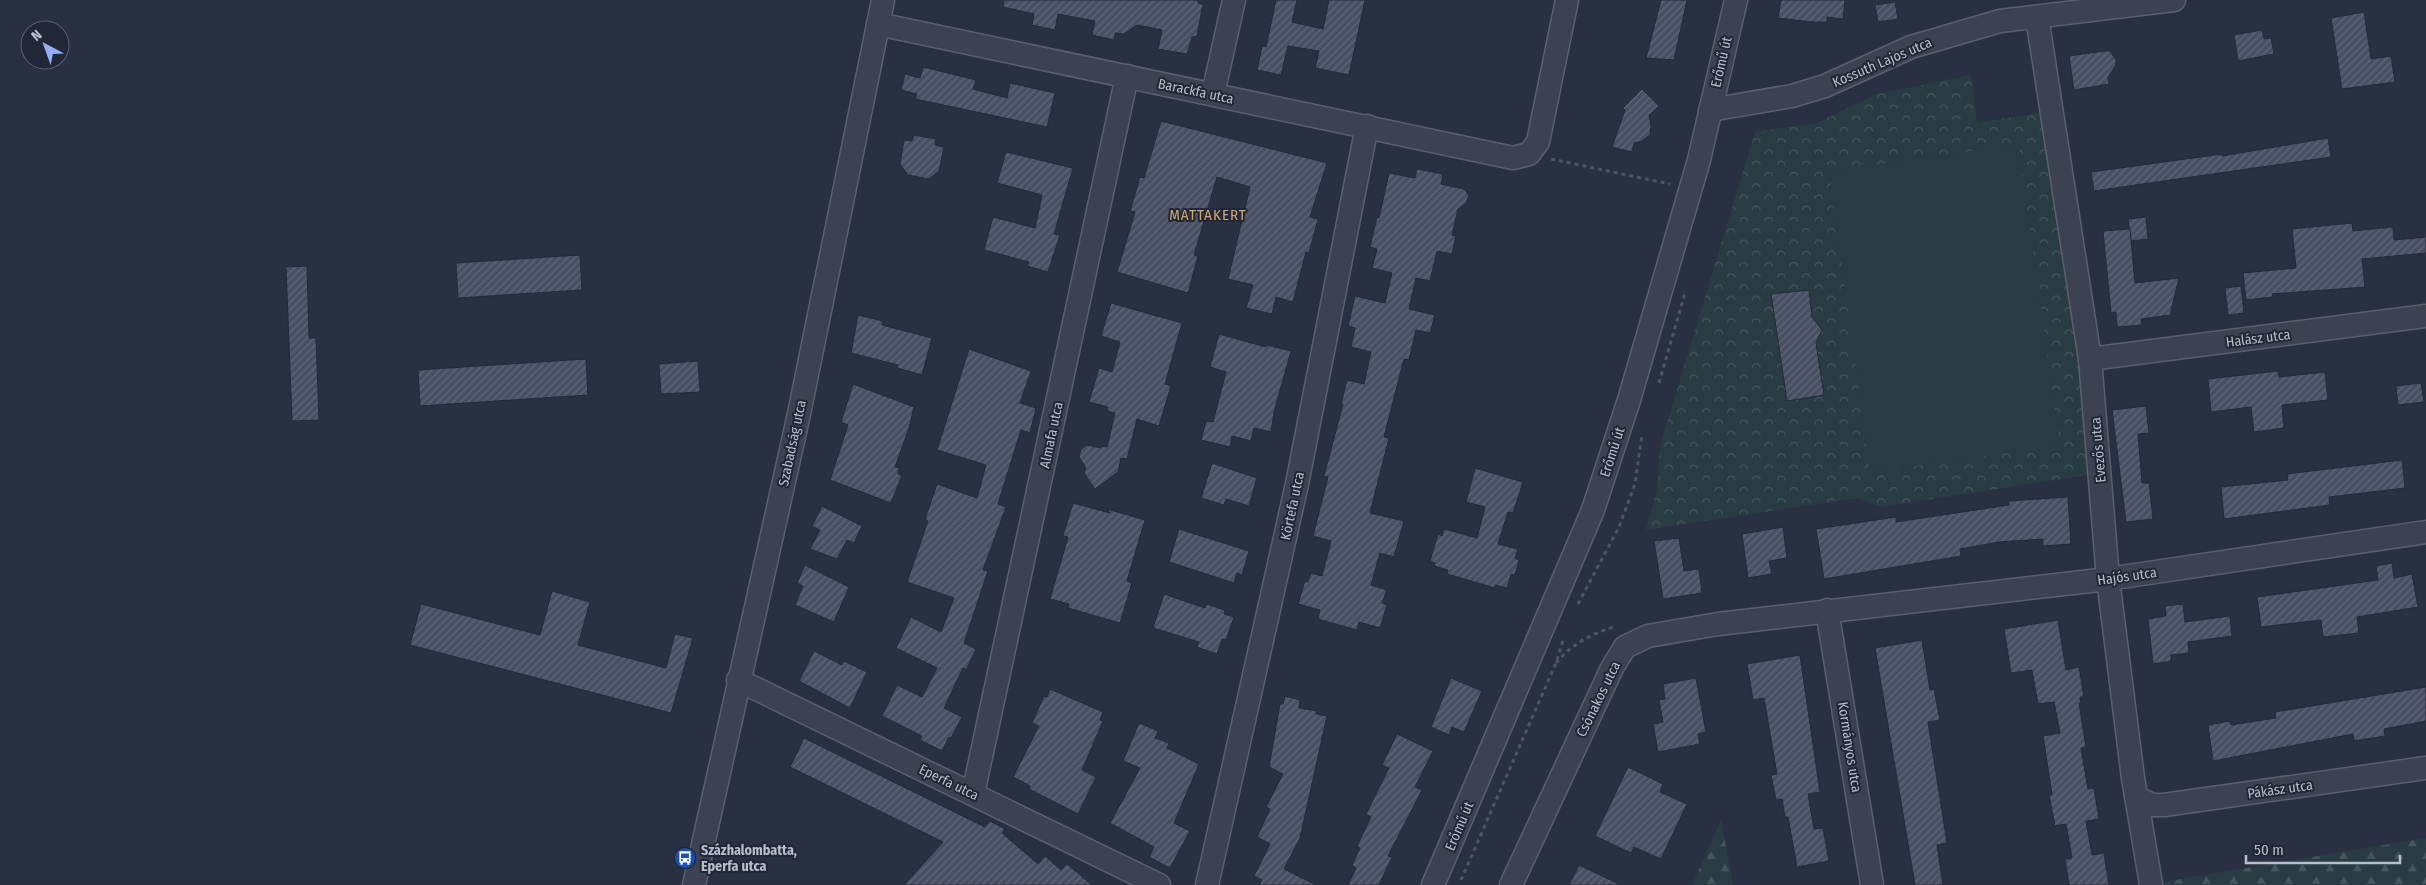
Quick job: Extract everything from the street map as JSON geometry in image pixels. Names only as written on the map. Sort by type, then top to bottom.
[{"type":"street","name":"Szabadság utca","points":[[694,885],[738,680],[799,414],[883,0]]},
{"type":"street","points":[[1214,94],[1234,0]]},
{"type":"street","points":[[1521,156],[1538,142],[1567,0]]},
{"type":"street","name":"Erőmű út","points":[[1433,885],[1541,636],[1593,510],[1632,391],[1690,189],[1736,0]]},
{"type":"street","name":"Kossuth Lajos utca","points":[[1710,110],[1792,96],[1825,86],[1911,47],[2000,21],[2174,0]]},
{"type":"street","name":"Evezős utca","points":[[2037,17],[2090,360],[2108,579],[2136,797],[2151,884]]},
{"type":"street","name":"Barackfa utca","points":[[878,24],[1521,156]]},
{"type":"street","name":"Almafa utca","points":[[973,794],[1126,76]]},
{"type":"street","name":"Körtefa utca","points":[[1206,885],[1297,484],[1368,126]]},
{"type":"street","name":"Halász utca","points":[[2090,360],[2426,316]]},
{"type":"street","name":"Hajós utca","points":[[1827,610],[2108,579],[2426,532]]},
{"type":"street","name":"Csónakos utca","points":[[1510,885],[1612,668],[1625,647],[1648,636],[1718,624],[1827,610]]},
{"type":"street","name":"Kormányos utca","points":[[1827,610],[1872,885]]},
{"type":"street","name":"Eperfa utca","points":[[738,680],[1159,885]]},
{"type":"street","name":"Pákász utca","points":[[2136,797],[2152,805],[2164,805],[2426,768]]},
{"type":"path","points":[[1521,156],[1690,189]]},
{"type":"path","points":[[1458,885],[1556,662]]},
{"type":"green space","points":[[1971,75],[1977,123],[2055,110],[2100,473],[1881,507],[1857,498],[1646,530],[1657,491],[1660,446],[1755,132],[1817,123],[1877,94]]},
{"type":"green space","points":[[2018,145],[2060,446],[1870,472],[1829,171]]},
{"type":"green space","points":[[1721,820],[1733,885],[1692,885]]},
{"type":"green space","points":[[2426,838],[2426,885],[2148,885],[2151,884]]},
{"type":"building","points":[[1004,0],[1198,0],[1198,3],[1203,4],[1197,36],[1192,37],[1187,54],[1158,49],[1162,30],[1137,25],[1124,34],[1115,33],[1114,40],[1092,35],[1095,21],[1058,14],[1055,30],[1032,25],[1034,14],[1003,7]]},
{"type":"building","points":[[1276,0],[1297,0],[1292,22],[1323,29],[1329,0],[1365,0],[1349,75],[1315,68],[1319,51],[1288,46],[1281,75],[1257,70],[1262,46],[1266,47]]},
{"type":"building","points":[[1661,0],[1687,0],[1674,60],[1646,58]]},
{"type":"building","points":[[1781,0],[1845,0],[1843,19],[1827,17],[1827,22],[1812,22],[1778,18]]},
{"type":"building","points":[[1895,2],[1898,19],[1878,22],[1875,5]]},
{"type":"building","points":[[2364,12],[2371,59],[2391,56],[2395,82],[2342,89],[2331,18]]},
{"type":"building","points":[[2262,30],[2264,39],[2271,38],[2274,54],[2238,61],[2234,35]]},
{"type":"building","points":[[2110,51],[2116,60],[2116,65],[2108,77],[2109,84],[2074,90],[2069,56]]},
{"type":"building","points":[[923,67],[976,80],[973,89],[1007,98],[1010,83],[1055,93],[1047,127],[915,99],[917,94],[901,90],[905,74],[920,78]]},
{"type":"building","points":[[1642,89],[1659,106],[1649,115],[1650,135],[1642,141],[1634,143],[1632,152],[1612,147],[1625,110],[1623,108]]},
{"type":"building","points":[[1161,121],[1327,163],[1310,217],[1318,219],[1309,253],[1306,252],[1293,302],[1276,297],[1272,314],[1246,308],[1253,285],[1228,279],[1250,187],[1217,177],[1194,255],[1198,256],[1188,293],[1117,272],[1135,212],[1130,211],[1140,177],[1144,178]]},
{"type":"building","points":[[914,135],[936,139],[935,145],[944,147],[939,171],[929,179],[908,175],[900,164],[904,140],[912,141]]},
{"type":"building","points":[[2328,138],[2331,157],[2094,191],[2091,172],[2222,154],[2222,156]]},
{"type":"building","points":[[1006,152],[1073,168],[1054,234],[1060,235],[1048,272],[1027,266],[1029,262],[984,250],[993,217],[1035,228],[1042,195],[997,183]]},
{"type":"building","points":[[1417,169],[1443,174],[1441,184],[1464,189],[1469,195],[1466,203],[1458,209],[1452,235],[1456,236],[1452,254],[1437,251],[1430,281],[1416,278],[1409,309],[1435,315],[1430,333],[1416,330],[1409,360],[1404,359],[1384,437],[1389,438],[1370,513],[1404,521],[1394,557],[1380,553],[1371,585],[1387,590],[1382,603],[1387,605],[1380,628],[1359,622],[1357,630],[1318,619],[1320,610],[1298,604],[1305,581],[1308,582],[1311,573],[1322,576],[1331,541],[1313,536],[1328,477],[1324,476],[1343,404],[1341,404],[1347,380],[1364,384],[1371,352],[1351,347],[1355,328],[1348,326],[1355,296],[1385,303],[1392,273],[1372,268],[1377,249],[1370,247],[1377,217],[1379,218],[1389,173],[1415,178]]},
{"type":"building","points":[[2146,217],[2148,239],[2131,241],[2128,219]]},
{"type":"building","points":[[2352,223],[2353,231],[2393,227],[2394,240],[2426,237],[2426,253],[2362,259],[2365,287],[2272,294],[2273,297],[2246,300],[2243,273],[2296,268],[2292,229]]},
{"type":"building","points":[[2130,229],[2135,283],[2179,278],[2170,315],[2141,319],[2142,325],[2117,327],[2116,312],[2111,313],[2103,231]]},
{"type":"building","points":[[580,255],[582,290],[458,298],[456,263]]},
{"type":"building","points":[[307,266],[309,338],[316,338],[319,420],[292,421],[286,267]]},
{"type":"building","points":[[2241,286],[2244,313],[2228,315],[2225,288]]},
{"type":"building","points":[[1809,290],[1812,317],[1822,330],[1816,343],[1824,395],[1787,401],[1771,294]]},
{"type":"building","points":[[1111,303],[1182,323],[1165,384],[1171,386],[1159,426],[1137,419],[1127,459],[1121,458],[1118,472],[1095,489],[1084,473],[1086,468],[1079,457],[1081,449],[1087,445],[1101,448],[1101,446],[1107,447],[1115,413],[1107,411],[1108,407],[1089,402],[1099,368],[1112,372],[1120,342],[1101,336]]},
{"type":"building","points":[[858,315],[883,321],[882,325],[932,338],[922,375],[897,368],[898,365],[851,353]]},
{"type":"building","points":[[1219,334],[1266,347],[1267,345],[1291,351],[1274,412],[1271,432],[1254,428],[1251,441],[1232,436],[1230,447],[1201,440],[1206,421],[1213,422],[1226,372],[1210,367]]},
{"type":"building","points":[[969,349],[1031,371],[1020,403],[1036,408],[1030,433],[1021,430],[998,504],[1006,507],[983,570],[988,571],[964,643],[976,649],[966,670],[963,668],[944,708],[962,717],[942,751],[920,740],[922,736],[882,716],[897,685],[922,697],[937,668],[896,648],[911,617],[941,632],[954,598],[907,582],[928,521],[925,519],[937,484],[977,498],[986,465],[937,450]]},
{"type":"building","points":[[586,359],[588,395],[420,406],[418,370]]},
{"type":"building","points":[[698,361],[700,392],[661,394],[659,364]]},
{"type":"building","points":[[2278,371],[2279,377],[2325,372],[2328,400],[2282,405],[2284,428],[2254,432],[2251,407],[2211,412],[2208,379]]},
{"type":"building","points":[[2421,383],[2424,402],[2398,405],[2396,386]]},
{"type":"building","points":[[853,384],[914,407],[909,428],[895,467],[899,468],[898,474],[902,475],[891,503],[830,480],[848,425],[841,422]]},
{"type":"building","points":[[2146,406],[2149,433],[2138,434],[2142,483],[2149,483],[2153,519],[2126,522],[2112,410]]},
{"type":"building","points":[[2402,460],[2405,488],[2329,497],[2330,505],[2224,519],[2221,487],[2288,480],[2287,474]]},
{"type":"building","points":[[1212,463],[1257,478],[1249,506],[1226,499],[1224,505],[1201,498]]},
{"type":"building","points":[[1475,468],[1523,482],[1513,513],[1508,512],[1498,544],[1518,549],[1515,558],[1519,560],[1515,575],[1511,574],[1507,588],[1495,585],[1495,588],[1447,574],[1448,570],[1434,566],[1435,563],[1430,561],[1438,534],[1442,536],[1444,529],[1477,538],[1485,507],[1466,502]]},
{"type":"building","points":[[2068,497],[2071,544],[2043,546],[2043,539],[1999,542],[1960,549],[1961,556],[1824,579],[1816,529],[1896,517],[1896,522],[2009,505],[2009,501]]},
{"type":"building","points":[[1073,503],[1110,513],[1107,509],[1145,520],[1127,581],[1132,583],[1120,623],[1068,608],[1069,604],[1050,599],[1068,537],[1063,536]]},
{"type":"building","points":[[822,506],[862,526],[854,543],[847,540],[837,559],[810,549],[820,530],[812,526]]},
{"type":"building","points":[[1783,527],[1787,558],[1769,561],[1772,574],[1748,578],[1742,534]]},
{"type":"building","points":[[1179,529],[1249,551],[1242,575],[1237,573],[1234,583],[1169,562]]},
{"type":"building","points":[[1679,538],[1684,571],[1699,569],[1702,593],[1663,599],[1654,541]]},
{"type":"building","points":[[2392,563],[2394,578],[2412,574],[2418,607],[2357,617],[2359,633],[2323,637],[2321,620],[2261,627],[2257,597],[2378,580],[2376,566]]},
{"type":"building","points":[[805,565],[849,587],[834,622],[795,605],[803,586],[797,583]]},
{"type":"building","points":[[552,591],[590,602],[578,645],[666,668],[675,634],[693,638],[671,713],[410,645],[421,604],[540,635]]},
{"type":"building","points":[[1164,594],[1205,608],[1206,604],[1225,610],[1224,614],[1234,617],[1226,640],[1222,639],[1217,654],[1197,647],[1199,642],[1153,628]]},
{"type":"building","points":[[2183,604],[2185,622],[2230,616],[2232,636],[2188,642],[2189,653],[2171,655],[2171,661],[2153,664],[2148,619],[2166,616],[2165,606]]},
{"type":"building","points":[[2058,620],[2066,670],[2079,667],[2084,697],[2080,697],[2081,703],[2079,703],[2086,747],[2081,748],[2088,789],[2094,788],[2099,819],[2086,821],[2092,855],[2104,853],[2109,885],[2069,885],[2065,859],[2072,858],[2066,824],[2055,826],[2049,795],[2052,795],[2043,736],[2060,733],[2054,702],[2038,704],[2032,670],[2011,673],[2004,629]]},
{"type":"building","points":[[1922,640],[1930,690],[1934,689],[1940,720],[1928,722],[1947,843],[1937,845],[1943,885],[1915,885],[1875,648]]},
{"type":"building","points":[[814,651],[842,665],[844,661],[867,672],[850,708],[799,681]]},
{"type":"building","points":[[1800,655],[1820,792],[1808,794],[1814,829],[1823,828],[1829,861],[1797,867],[1788,817],[1785,817],[1782,799],[1776,800],[1771,775],[1777,774],[1764,698],[1753,700],[1747,664]]},
{"type":"building","points":[[1451,678],[1482,691],[1464,732],[1452,727],[1449,735],[1431,727]]},
{"type":"building","points":[[1696,678],[1706,732],[1698,734],[1700,744],[1658,752],[1653,724],[1663,722],[1659,700],[1665,699],[1663,684]]},
{"type":"building","points":[[2426,687],[2426,721],[2384,729],[2385,736],[2354,741],[2353,734],[2213,761],[2208,725],[2230,721],[2231,725],[2276,718],[2275,712]]},
{"type":"building","points":[[1050,689],[1103,712],[1100,720],[1103,721],[1082,770],[1096,777],[1078,814],[1029,789],[1030,786],[1013,777],[1039,726],[1032,723],[1044,696],[1047,697]]},
{"type":"building","points":[[1285,696],[1300,700],[1299,708],[1317,711],[1316,714],[1327,716],[1300,838],[1284,869],[1316,885],[1259,885],[1262,880],[1254,876],[1270,844],[1257,837],[1270,809],[1266,807],[1283,774],[1269,767],[1280,704],[1283,704]]},
{"type":"building","points":[[1139,723],[1158,731],[1155,738],[1169,743],[1167,748],[1199,764],[1174,823],[1190,831],[1170,868],[1149,857],[1154,847],[1110,823],[1140,768],[1123,761]]},
{"type":"building","points":[[1397,734],[1433,751],[1415,787],[1422,790],[1388,856],[1392,857],[1379,885],[1348,885],[1356,868],[1352,865],[1360,848],[1357,846],[1371,817],[1366,814],[1389,768],[1382,765]]},
{"type":"building","points":[[804,738],[985,827],[990,821],[1005,829],[1002,833],[1038,864],[1045,856],[1061,870],[1067,864],[1092,885],[904,885],[943,842],[790,767]]},
{"type":"building","points":[[1628,767],[1663,784],[1660,792],[1687,804],[1661,859],[1634,847],[1631,853],[1595,836]]},
{"type":"building","points":[[1579,865],[1621,885],[1569,885]]},
{"type":"place","name":"Százhalombatta, Eperfa utca","points":[[685,858]]},
{"type":"district","name":"MATTAKERT","points":[[1208,215]]}]
